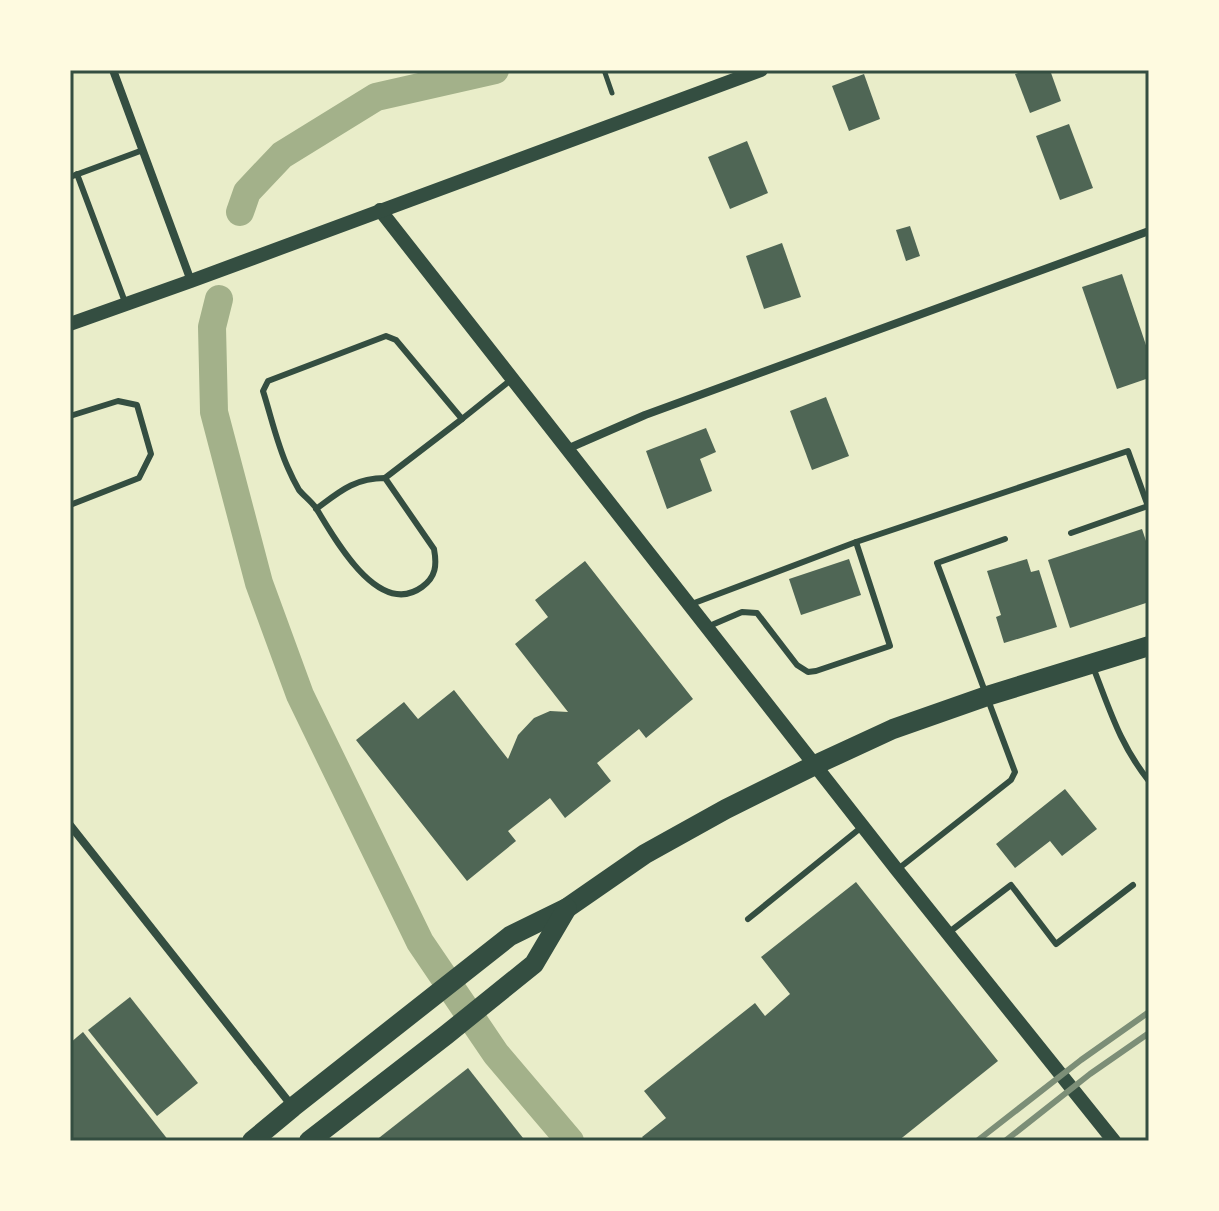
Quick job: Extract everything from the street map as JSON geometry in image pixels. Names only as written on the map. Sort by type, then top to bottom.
[{"type":"main road","points":[[252,1141],[510,936],[567,908],[645,854],[726,809],[893,729],[987,696],[1149,646]]},
{"type":"main road","points":[[315,1139],[534,964],[567,908]]},
{"type":"street","points":[[113,70],[191,281]]},
{"type":"street","points":[[70,324],[761,70]]},
{"type":"street","points":[[380,210],[897,870],[1114,1141]]},
{"type":"street","points":[[567,449],[645,415],[1149,231]]},
{"type":"street","points":[[70,825],[293,1107]]},
{"type":"lane","points":[[126,304],[74,176],[143,150]]},
{"type":"lane","points":[[385,478],[434,549],[436,563],[433,577],[420,589],[410,593],[395,594],[363,576],[311,500],[300,490],[287,464],[263,391],[268,381],[386,336],[396,340],[462,419]]},
{"type":"lane","points":[[316,509],[347,486],[359,481],[385,478],[512,379]]},
{"type":"lane","points":[[70,416],[118,401],[137,405],[151,454],[139,478],[70,505]]},
{"type":"lane","points":[[689,605],[856,542],[1128,451],[1149,508],[1071,533]]},
{"type":"lane","points":[[1138,478],[1149,474]]},
{"type":"lane","points":[[897,870],[1011,780],[1015,772],[937,563],[1005,539]]},
{"type":"lane","points":[[707,627],[742,612],[757,613],[797,665],[808,672],[890,646],[856,542]]},
{"type":"lane","points":[[1092,664],[1121,740],[1149,781]]},
{"type":"lane","points":[[748,919],[863,826]]},
{"type":"lane","points":[[948,933],[1011,885],[1056,944],[1133,885]]},
{"type":"path","points":[[604,70],[612,93]]},
{"type":"building","points":[[1026,70],[1050,70],[1061,101],[1030,113],[1015,74]]},
{"type":"building","points":[[864,74],[880,119],[849,131],[832,86]]},
{"type":"building","points":[[1069,124],[1093,188],[1060,200],[1036,136]]},
{"type":"building","points":[[747,141],[768,193],[730,209],[708,157]]},
{"type":"building","points":[[910,226],[920,256],[906,261],[896,230]]},
{"type":"building","points":[[782,243],[801,297],[764,309],[746,256]]},
{"type":"building","points":[[1122,274],[1149,354],[1149,378],[1117,389],[1082,287]]},
{"type":"building","points":[[826,397],[849,456],[812,470],[790,411]]},
{"type":"building","points":[[706,428],[716,452],[700,459],[712,491],[667,509],[646,451]]},
{"type":"building","points":[[1142,529],[1149,550],[1149,602],[1070,628],[1048,560]]},
{"type":"building","points":[[849,559],[861,595],[801,615],[789,579]]},
{"type":"building","points":[[1027,559],[1031,572],[1039,570],[1057,627],[1004,643],[996,617],[1001,615],[987,571]]},
{"type":"building","points":[[585,561],[693,699],[646,738],[639,729],[597,763],[611,781],[565,818],[550,798],[508,831],[516,841],[467,881],[356,740],[404,702],[418,719],[454,690],[508,759],[518,735],[534,718],[550,711],[568,712],[515,644],[548,617],[535,600]]},
{"type":"building","points":[[1065,789],[1097,829],[1062,856],[1050,841],[1015,868],[996,844]]},
{"type":"building","points":[[856,882],[998,1061],[898,1141],[645,1141],[642,1137],[666,1118],[644,1091],[755,1003],[765,1016],[790,994],[761,957]]},
{"type":"building","points":[[130,997],[198,1083],[157,1116],[88,1030]]},
{"type":"building","points":[[83,1032],[169,1141],[70,1141],[70,1043]]},
{"type":"building","points":[[468,1068],[523,1138],[520,1141],[375,1141]]},
{"type":"waterway","points":[[240,212],[247,192],[282,155],[376,97],[495,70]]},
{"type":"waterway","points":[[219,299],[212,327],[214,412],[259,583],[300,695],[420,942],[496,1054],[570,1141]]},
{"type":"railway","points":[[977,1141],[1149,1012]]},
{"type":"railway","points":[[1005,1141],[1090,1074],[1149,1033]]}]
